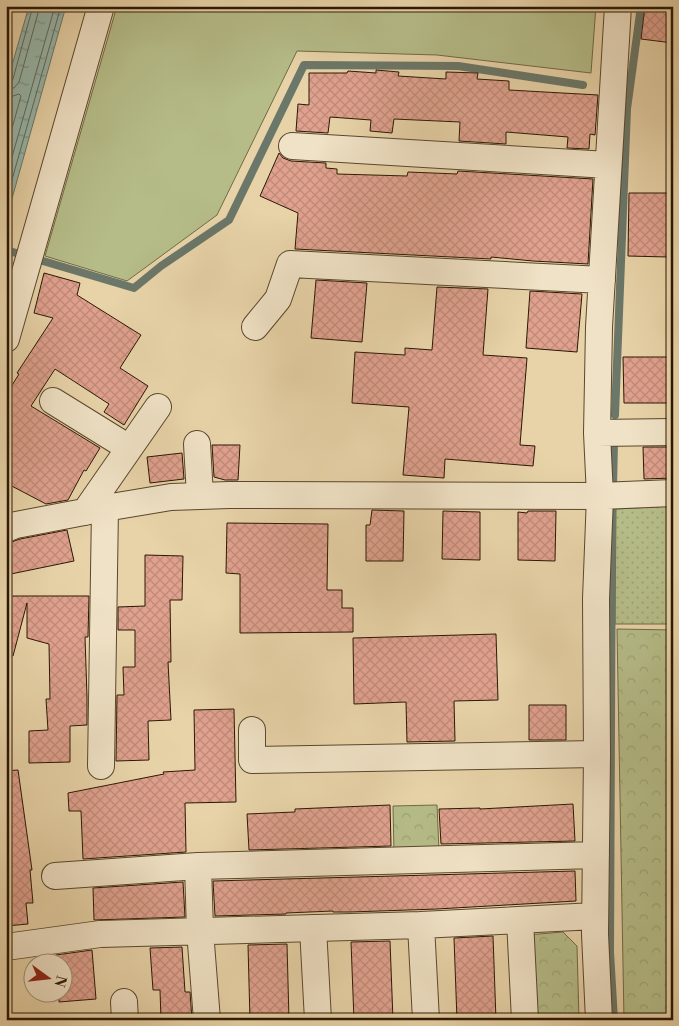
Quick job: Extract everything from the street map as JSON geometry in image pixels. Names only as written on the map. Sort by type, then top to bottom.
[{"type":"street","points":[[6,339],[101,6]]},
{"type":"street","points":[[599,1020],[595,916],[596,599],[600,496],[598,433],[599,327],[618,6]]},
{"type":"street","points":[[292,146],[608,165]]},
{"type":"street","points":[[256,328],[278,299],[290,264],[602,280]]},
{"type":"street","points":[[53,401],[129,448]]},
{"type":"street","points":[[101,766],[95,510],[129,448],[158,407]]},
{"type":"street","points":[[598,433],[673,432]]},
{"type":"street","points":[[197,444],[200,496]]},
{"type":"street","points":[[6,529],[16,525],[95,510],[171,498],[200,496],[600,496],[673,493]]},
{"type":"street","points":[[252,730],[252,760],[597,754]]},
{"type":"street","points":[[55,876],[198,866],[596,855]]},
{"type":"street","points":[[198,866],[200,931],[207,1020]]},
{"type":"street","points":[[6,947],[100,934],[421,925],[595,916]]},
{"type":"street","points":[[520,920],[525,1020]]},
{"type":"street","points":[[421,925],[426,1020]]},
{"type":"street","points":[[313,928],[318,1020]]},
{"type":"green space","points":[[117,6],[596,6],[591,73],[437,55],[297,51],[217,215],[127,281],[45,256]]},
{"type":"green space","points":[[673,506],[673,624],[615,624],[616,509]]},
{"type":"green space","points":[[617,629],[673,630],[673,1020],[624,1020]]},
{"type":"green space","points":[[437,805],[439,852],[394,853],[393,806]]},
{"type":"green space","points":[[563,932],[577,946],[579,1020],[532,1020],[527,935]]},
{"type":"water","points":[[29,6],[66,6],[6,220],[6,86]]},
{"type":"building","points":[[645,6],[673,6],[673,43],[641,39]]},
{"type":"building","points":[[376,70],[399,72],[398,76],[446,79],[446,72],[478,73],[477,79],[509,81],[509,90],[598,95],[595,135],[590,134],[589,149],[567,148],[568,137],[506,132],[506,144],[459,141],[460,122],[394,119],[392,133],[370,131],[371,120],[330,117],[328,133],[296,131],[298,104],[309,105],[309,73],[347,73],[348,71],[376,73]]},
{"type":"building","points":[[279,153],[283,158],[291,161],[326,163],[326,168],[337,169],[337,174],[407,176],[408,172],[457,174],[458,171],[593,179],[588,264],[491,257],[491,259],[295,249],[298,213],[260,196]]},
{"type":"building","points":[[629,193],[669,193],[668,257],[628,256]]},
{"type":"building","points":[[44,273],[80,283],[77,295],[141,335],[120,368],[148,386],[124,425],[104,412],[109,404],[55,369],[31,406],[100,448],[86,471],[84,470],[68,500],[46,504],[6,483],[6,395],[19,374],[17,373],[53,318],[34,313]]},
{"type":"building","points":[[316,280],[367,283],[362,342],[311,338]]},
{"type":"building","points":[[437,287],[488,289],[483,355],[527,358],[520,445],[535,446],[533,466],[445,459],[444,478],[403,475],[409,407],[352,403],[355,352],[405,355],[405,348],[432,350]]},
{"type":"building","points":[[530,291],[582,294],[577,352],[526,348]]},
{"type":"building","points":[[623,357],[673,357],[673,403],[624,403]]},
{"type":"building","points":[[212,445],[240,445],[238,480],[225,480],[214,477]]},
{"type":"building","points":[[643,447],[673,447],[673,478],[644,479]]},
{"type":"building","points":[[182,453],[184,479],[150,483],[147,457]]},
{"type":"building","points":[[372,510],[404,511],[403,561],[366,561],[366,525],[370,525]]},
{"type":"building","points":[[443,511],[480,512],[480,560],[442,559]]},
{"type":"building","points":[[528,511],[556,511],[555,561],[518,560],[518,512],[527,513]]},
{"type":"building","points":[[227,523],[328,524],[327,590],[342,590],[342,608],[353,608],[353,632],[240,633],[240,574],[226,573]]},
{"type":"building","points":[[67,530],[74,561],[6,575],[6,544],[20,539]]},
{"type":"building","points":[[145,555],[183,556],[182,600],[170,600],[171,662],[168,662],[171,720],[148,721],[149,760],[116,761],[117,695],[124,695],[123,667],[135,667],[135,630],[118,630],[118,607],[145,606]]},
{"type":"building","points":[[6,596],[89,596],[88,637],[85,637],[87,725],[70,726],[70,762],[29,763],[29,731],[48,730],[46,699],[50,699],[49,644],[27,638],[27,603],[13,656],[6,655]]},
{"type":"building","points":[[496,634],[498,700],[454,701],[455,741],[407,742],[406,702],[354,704],[353,638]]},
{"type":"building","points":[[529,705],[566,705],[566,740],[529,740]]},
{"type":"building","points":[[234,709],[236,802],[185,803],[186,852],[83,859],[81,811],[69,811],[68,793],[164,774],[163,772],[195,770],[194,710]]},
{"type":"building","points":[[18,770],[32,870],[30,870],[33,903],[26,903],[28,924],[6,926],[6,771]]},
{"type":"building","points":[[573,804],[575,841],[441,844],[439,809],[480,809]]},
{"type":"building","points":[[390,805],[391,846],[249,850],[247,814],[295,812],[295,809]]},
{"type":"building","points":[[575,871],[576,901],[437,909],[215,916],[213,881]]},
{"type":"building","points":[[183,882],[185,917],[94,920],[93,888]]},
{"type":"building","points":[[493,936],[496,1020],[457,1020],[454,938]]},
{"type":"building","points":[[390,941],[393,1020],[354,1020],[351,942]]},
{"type":"building","points":[[287,944],[289,1020],[250,1020],[248,945]]},
{"type":"building","points":[[182,947],[185,992],[190,992],[192,1020],[161,1020],[160,990],[153,990],[150,948]]},
{"type":"building","points":[[92,950],[96,999],[72,1001],[72,954],[63,954]]},
{"type":"waterway","points":[[615,415],[627,109],[641,6]]},
{"type":"waterway","points":[[6,250],[134,288],[161,266],[229,220],[304,65],[458,66],[583,85]]},
{"type":"waterway","points":[[613,488],[614,442]]},
{"type":"waterway","points":[[612,507],[610,952],[614,1020]]}]
